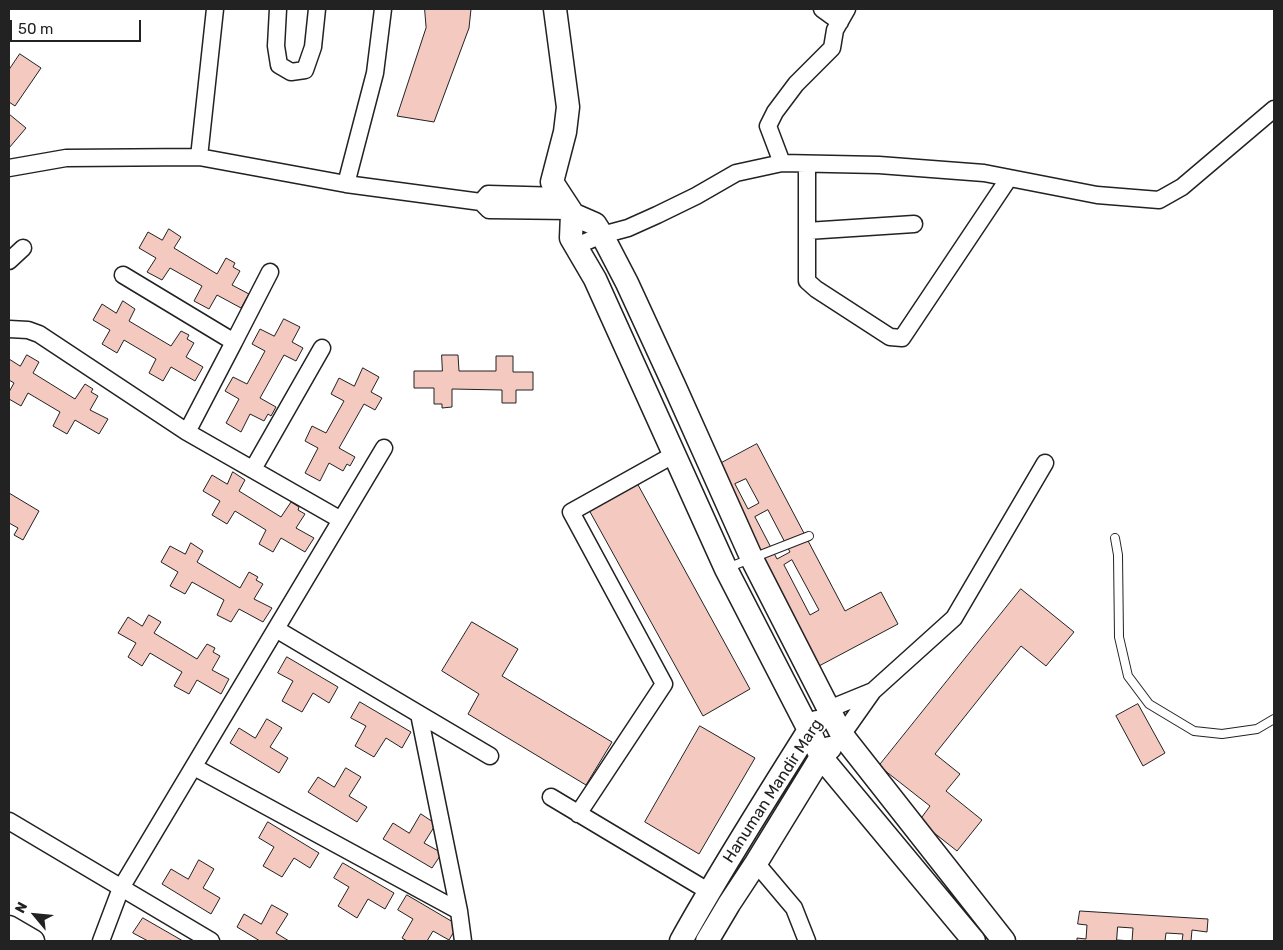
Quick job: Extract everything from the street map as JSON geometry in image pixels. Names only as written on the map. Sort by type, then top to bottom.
[{"type":"street","points":[[199,157],[215,9]]},
{"type":"street","points":[[278,9],[276,46],[279,65],[291,72],[304,70],[313,47],[317,9]]},
{"type":"street","points":[[346,184],[375,73],[382,9]]},
{"type":"street","points":[[555,9],[568,107],[565,132],[552,182],[568,207],[595,224],[602,235],[627,283],[752,559],[842,735],[1004,941]]},
{"type":"street","points":[[782,164],[768,126],[775,112],[796,84],[832,48],[835,30],[843,15],[822,9]]},
{"type":"street","points":[[576,246],[602,235],[628,228],[657,215],[696,196],[736,173],[782,164],[879,165],[984,173],[1097,196],[1159,200],[1182,188],[1274,109]]},
{"type":"street","points":[[9,168],[66,158],[199,157],[346,184],[481,202],[489,210],[568,207]]},
{"type":"street","points":[[807,164],[807,281],[816,289],[890,337],[902,338],[1009,178]]},
{"type":"street","points":[[568,207],[571,238],[595,279],[726,569],[821,757],[974,941]]},
{"type":"street","points":[[807,231],[914,224]]},
{"type":"street","points":[[9,261],[23,248]]},
{"type":"street","points":[[188,432],[270,272]]},
{"type":"street","points":[[123,275],[234,342]]},
{"type":"street","points":[[9,329],[28,330],[39,334],[188,432],[341,520]]},
{"type":"street","points":[[252,469],[322,348]]},
{"type":"street","points":[[101,941],[121,888],[384,448]]},
{"type":"street","points":[[578,814],[664,684],[570,512],[675,454]]},
{"type":"street","points":[[873,691],[954,618],[1045,463]]},
{"type":"street","points":[[276,629],[490,756]]},
{"type":"street","name":"Hanuman Mandir Marg","points":[[681,941],[708,891],[809,730],[829,709],[873,691]]},
{"type":"street","name":"Hanuman Mandir Marg","points":[[707,941],[821,757],[842,735],[873,691]]},
{"type":"street","points":[[419,714],[459,911],[463,941]]},
{"type":"street","points":[[194,766],[459,911]]},
{"type":"street","points":[[551,797],[708,891]]},
{"type":"street","points":[[764,801],[785,816]]},
{"type":"street","points":[[9,821],[211,941]]},
{"type":"street","points":[[756,863],[794,908],[807,941]]},
{"type":"street","points":[[9,927],[33,941]]},
{"type":"lane","points":[[726,569],[809,536]]},
{"type":"lane","points":[[1116,538],[1119,637],[1128,676],[1149,704],[1194,732],[1222,734],[1256,729],[1274,719]]},
{"type":"building","points":[[425,9],[471,9],[469,28],[434,122],[397,116],[426,28]]},
{"type":"building","points":[[20,54],[41,68],[15,106],[9,102],[9,70]]},
{"type":"building","points":[[9,114],[26,128],[9,148]]},
{"type":"building","points":[[169,229],[181,237],[174,248],[217,274],[226,258],[235,263],[233,267],[240,271],[232,285],[249,294],[241,308],[217,295],[209,309],[194,301],[202,286],[170,268],[162,280],[147,272],[156,258],[139,248],[148,232],[162,240]]},
{"type":"building","points":[[123,301],[135,309],[129,321],[171,346],[181,331],[189,335],[187,339],[194,343],[186,357],[203,367],[195,381],[171,367],[163,381],[149,373],[156,359],[124,340],[117,353],[102,344],[110,330],[93,320],[102,304],[116,313]]},
{"type":"building","points":[[284,319],[300,327],[292,342],[303,348],[296,361],[284,355],[260,398],[276,407],[271,416],[268,414],[264,421],[250,414],[241,432],[226,423],[239,399],[225,391],[233,377],[247,384],[265,351],[252,344],[260,329],[274,336]]},
{"type":"building","points":[[27,355],[39,362],[33,373],[75,399],[85,384],[93,389],[91,392],[98,396],[90,410],[108,419],[99,434],[75,420],[67,434],[53,426],[60,412],[28,393],[21,406],[9,399],[9,392],[14,383],[9,380],[9,359],[20,366]]},
{"type":"building","points":[[442,355],[458,355],[459,371],[496,371],[496,356],[513,356],[513,372],[533,372],[533,390],[516,390],[516,403],[502,403],[502,390],[452,389],[452,407],[442,408],[442,404],[434,404],[434,388],[414,388],[414,371],[442,371]]},
{"type":"building","points":[[363,368],[379,377],[371,392],[382,398],[375,410],[364,404],[339,448],[355,457],[350,466],[347,464],[343,471],[329,463],[320,481],[305,473],[318,448],[305,441],[312,426],[326,433],[344,401],[331,394],[339,378],[354,386]]},
{"type":"building","points":[[757,444],[845,611],[881,592],[898,624],[819,666],[714,467]],"holes":[[[746,479],[759,503],[748,509],[735,484]],[[768,510],[790,552],[777,559],[755,517]],[[792,560],[819,610],[810,615],[784,565]]]},
{"type":"building","points":[[233,472],[245,480],[239,491],[281,517],[291,502],[299,507],[298,510],[305,514],[296,528],[314,538],[305,552],[281,538],[273,552],[259,544],[266,530],[235,511],[227,524],[212,515],[220,501],[203,491],[212,475],[227,484]]},
{"type":"building","points":[[637,483],[750,689],[703,716],[589,510]]},
{"type":"building","points":[[9,493],[39,511],[23,540],[14,535],[18,528],[9,523]]},
{"type":"building","points":[[191,543],[203,551],[197,562],[240,588],[249,572],[258,577],[256,580],[263,584],[254,599],[272,608],[263,622],[239,609],[231,622],[217,615],[224,600],[192,582],[185,594],[170,586],[178,572],[161,562],[170,546],[185,554]]},
{"type":"building","points":[[1021,589],[1074,632],[1046,666],[1021,646],[935,754],[960,774],[946,791],[982,820],[957,851],[919,821],[930,806],[879,766]]},
{"type":"building","points":[[149,615],[161,622],[154,633],[197,659],[207,644],[215,648],[213,652],[220,656],[212,670],[229,679],[221,694],[197,680],[189,694],[174,686],[182,672],[150,653],[142,666],[128,657],[136,643],[118,633],[128,617],[142,626]]},
{"type":"building","points":[[472,622],[518,649],[502,676],[612,742],[586,785],[468,714],[479,694],[442,671]]},
{"type":"building","points":[[287,657],[338,687],[329,703],[313,693],[302,712],[282,701],[293,681],[278,673]]},
{"type":"building","points":[[360,702],[411,732],[402,748],[386,738],[374,757],[355,746],[366,726],[351,718]]},
{"type":"building","points":[[1138,704],[1165,753],[1143,766],[1116,716]]},
{"type":"building","points":[[267,719],[282,728],[270,747],[288,758],[279,773],[230,743],[239,728],[255,738]]},
{"type":"building","points":[[700,726],[755,758],[699,854],[645,822]]},
{"type":"building","points":[[346,768],[361,777],[349,796],[367,807],[357,822],[308,792],[318,777],[334,787]]},
{"type":"building","points":[[421,814],[436,824],[424,843],[442,853],[432,868],[383,839],[393,823],[409,833]]},
{"type":"building","points":[[268,822],[319,853],[310,868],[294,858],[282,877],[263,866],[274,847],[259,838]]},
{"type":"building","points":[[199,860],[214,869],[203,888],[220,898],[211,914],[162,884],[171,869],[188,879]]},
{"type":"building","points":[[343,863],[394,893],[385,909],[368,899],[357,918],[338,906],[349,887],[334,878]]},
{"type":"building","points":[[407,895],[458,925],[449,940],[433,931],[427,941],[407,941],[402,938],[413,919],[398,910]]},
{"type":"building","points":[[272,905],[288,914],[276,933],[289,941],[260,941],[237,927],[244,914],[261,924]]},
{"type":"building","points":[[1080,911],[1208,919],[1207,932],[1192,930],[1191,941],[1182,941],[1183,934],[1166,933],[1165,941],[1132,941],[1077,941],[1077,938],[1086,939],[1087,925],[1078,924]],"holes":[[[1118,927],[1133,928],[1132,941],[1117,940]]]},
{"type":"building","points":[[143,918],[183,941],[148,941],[133,933]]}]
